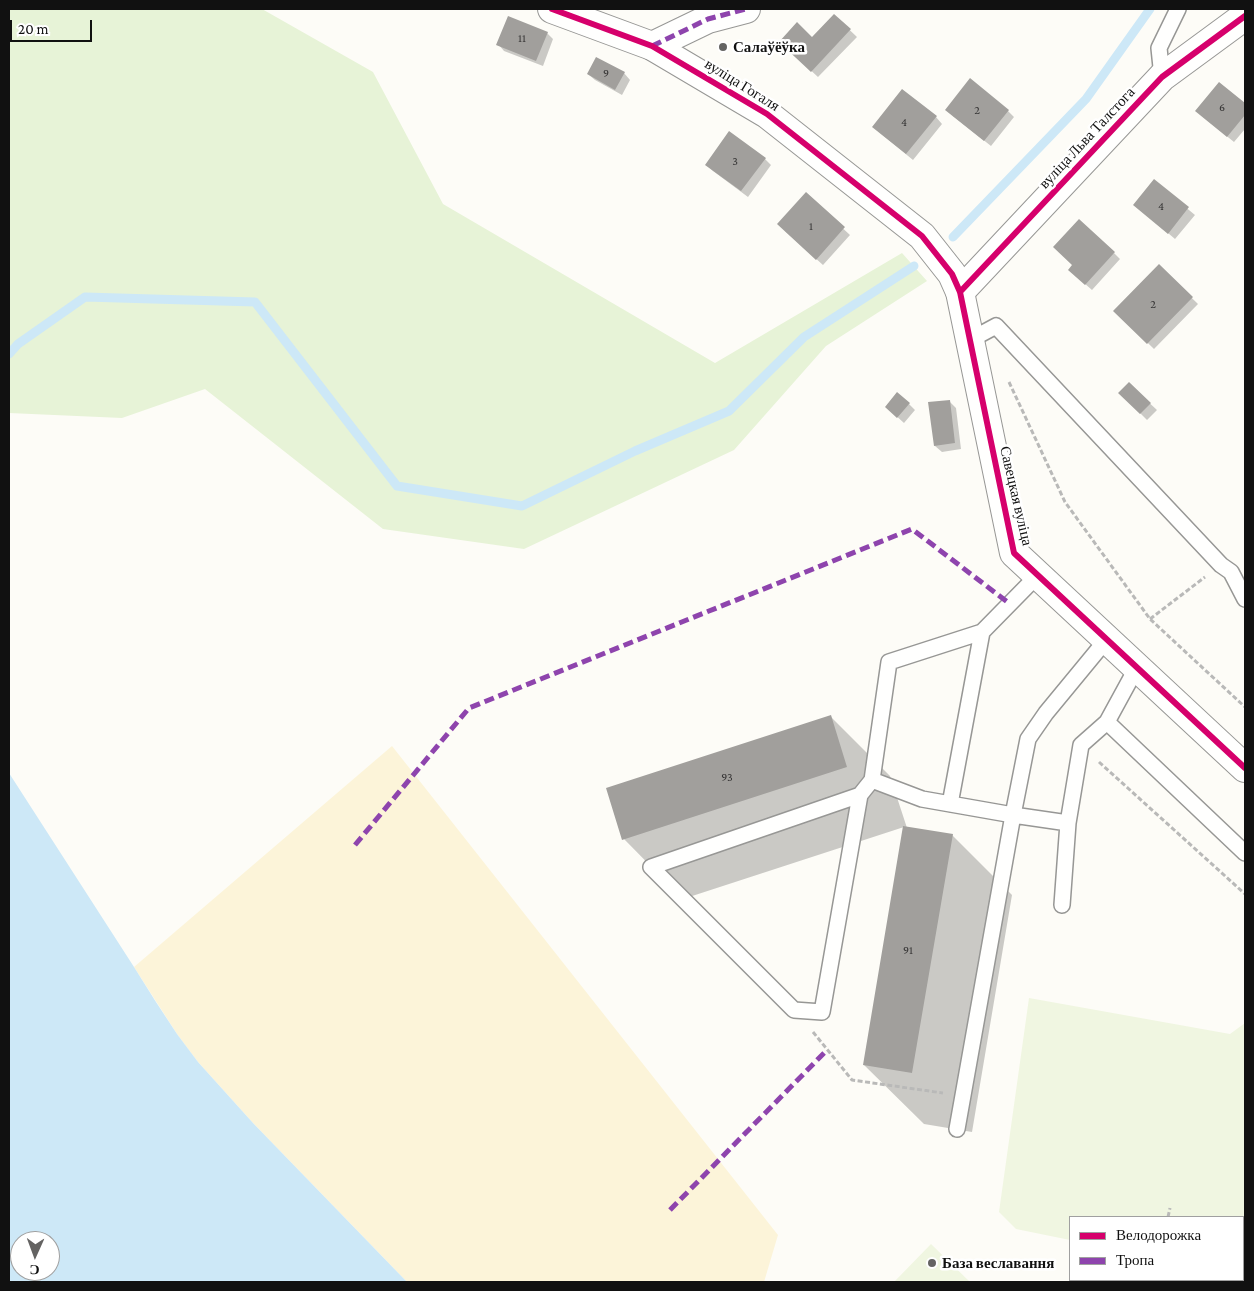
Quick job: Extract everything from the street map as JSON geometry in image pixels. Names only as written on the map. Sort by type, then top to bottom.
[{"type":"street","name":"вуліца Гогаля","points":[[552,9],[652,46],[768,114],[922,236]]},
{"type":"street","points":[[652,46],[708,19],[746,9]]},
{"type":"street","name":"вуліца Льва Талстога","points":[[960,292],[1162,77],[1245,16]]},
{"type":"street","name":"Савецкая вуліца","points":[[922,236],[952,274],[960,292],[1014,553],[1245,768]]},
{"type":"lane","points":[[1162,77],[1159,48],[1178,9]]},
{"type":"lane","points":[[970,340],[996,326],[1221,565],[1231,572],[1245,599]]},
{"type":"lane","points":[[860,795],[651,867],[794,1010],[822,1012],[860,795],[872,780],[889,662],[982,632],[1038,575]]},
{"type":"lane","points":[[950,804],[982,632]]},
{"type":"lane","points":[[958,1129],[1028,739],[1046,713],[1107,639]]},
{"type":"lane","points":[[1062,906],[1068,823],[1081,745],[1107,722],[1137,667]]},
{"type":"lane","points":[[1107,722],[1245,853]]},
{"type":"lane","points":[[872,780],[922,799],[1068,823]]},
{"type":"path","points":[[1006,376],[1065,502],[1150,619],[1245,707]]},
{"type":"path","points":[[1150,619],[1221,565]]},
{"type":"path","points":[[1081,745],[1245,894]]},
{"type":"path","points":[[794,1010],[852,1080],[963,1096]]},
{"type":"path","points":[[1168,1216],[1170,1208]]},
{"type":"green space","points":[[9,9],[262,9],[373,72],[443,204],[715,363],[902,253],[927,281],[826,346],[734,450],[524,549],[383,529],[205,389],[122,418],[9,413]]},
{"type":"green space","points":[[1029,998],[1230,1034],[1245,1023],[1244,1270],[1244,1216],[1069,1216],[1069,1240],[1016,1229],[999,1212]]},
{"type":"green space","name":"База веславання","points":[[931,1244],[970,1282],[894,1282]]},
{"type":"sand","points":[[392,746],[778,1235],[764,1282],[407,1282],[253,1123],[198,1062],[177,1034],[134,967]]},
{"type":"water","points":[[9,773],[156,1002],[198,1062],[253,1123],[407,1282],[9,1282]]},
{"type":"building","points":[[834,14],[851,29],[811,72],[779,42],[797,22],[812,37]]},
{"type":"building","points":[[508,16],[548,32],[536,61],[496,45]]},
{"type":"building","points":[[596,57],[625,72],[615,90],[587,74]]},
{"type":"building","points":[[970,78],[1009,110],[984,141],[945,110]]},
{"type":"building","points":[[1219,82],[1245,103],[1245,115],[1227,137],[1195,111]]},
{"type":"building","points":[[902,89],[937,116],[906,154],[872,127]]},
{"type":"building","points":[[729,131],[766,158],[741,191],[705,165]]},
{"type":"building","points":[[1154,179],[1189,207],[1168,234],[1133,205]]},
{"type":"building","points":[[806,192],[845,227],[816,260],[777,224]]},
{"type":"building","points":[[1079,219],[1115,252],[1085,285],[1068,270],[1072,265],[1053,247]]},
{"type":"building","points":[[1159,264],[1193,297],[1147,344],[1113,311]]},
{"type":"building","points":[[1129,382],[1151,403],[1140,414],[1118,393]]},
{"type":"building","points":[[897,392],[910,403],[897,418],[885,407]]},
{"type":"building","points":[[950,400],[955,443],[934,446],[928,402]]},
{"type":"building","points":[[831,715],[847,767],[622,840],[606,788]]},
{"type":"building","points":[[903,826],[953,834],[912,1073],[863,1065]]},
{"type":"waterway","points":[[953,237],[1086,99],[1150,9]]},
{"type":"waterway","points":[[9,354],[18,344],[85,297],[255,302],[397,486],[522,506],[635,451],[729,411],[804,337],[914,266]]},
{"type":"marked path","points":[[652,46],[708,19],[746,9]]},
{"type":"marked path","points":[[355,845],[469,708],[912,529],[1010,604]]},
{"type":"marked path","points":[[670,1210],[827,1050]]},
{"type":"cycle path","points":[[552,9],[652,46],[767,114],[922,236],[952,274],[960,292],[1014,553],[1245,768]]},
{"type":"cycle path","points":[[960,292],[1162,77],[1245,16]]},
{"type":"place","name":"Салаўёўка","points":[[723,47]]},
{"type":"place","name":"База веславання","points":[[932,1263]]}]
